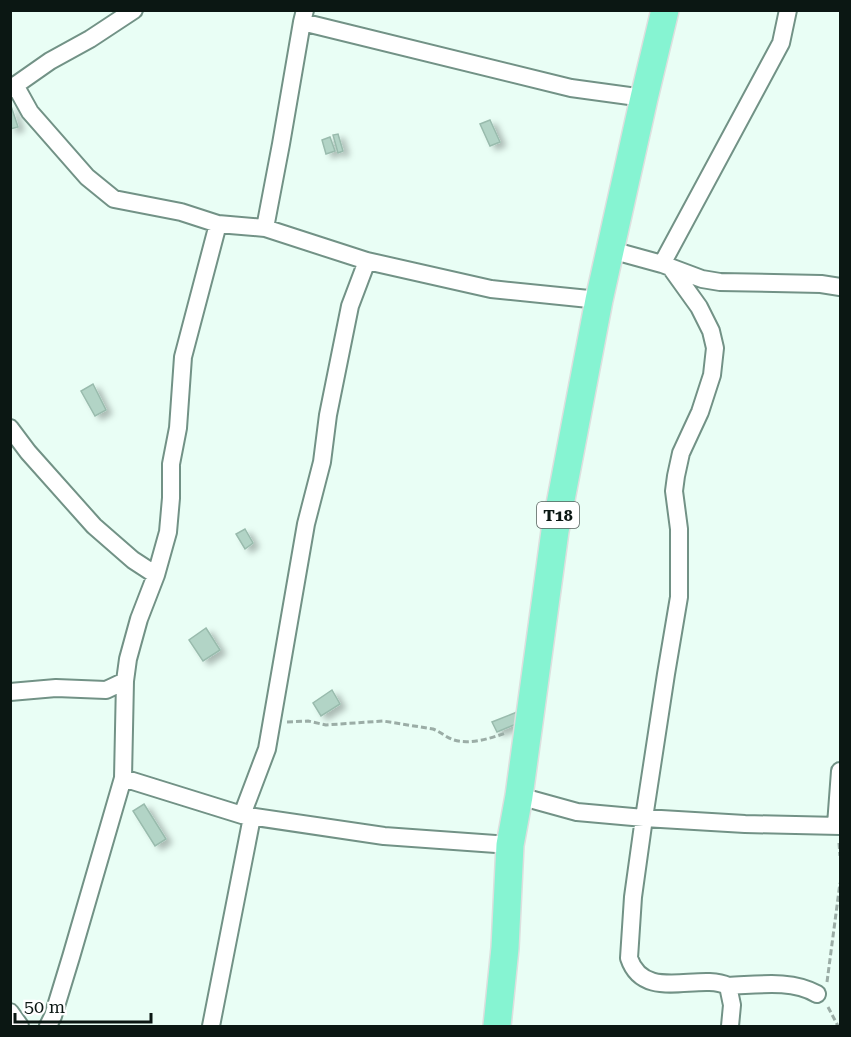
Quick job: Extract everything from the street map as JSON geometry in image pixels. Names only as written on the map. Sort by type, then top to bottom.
[{"type":"highway","name":"T18","points":[[497,1026],[505,948],[510,846],[519,796],[555,531],[599,300],[666,10]]},
{"type":"street","points":[[667,266],[781,43],[788,10]]},
{"type":"street","points":[[134,11],[50,61],[13,87],[30,112],[87,177],[114,199],[181,212],[218,224],[265,228],[368,261],[491,289],[599,300]]},
{"type":"street","points":[[265,228],[303,16],[571,88],[644,98]]},
{"type":"street","points":[[48,1026],[71,957],[123,778],[125,681],[128,659],[138,619],[156,575],[168,532],[171,464],[178,428],[183,357],[218,224]]},
{"type":"street","points":[[611,250],[702,279],[720,282],[821,284],[840,287]]},
{"type":"street","points":[[211,1026],[247,816],[267,749],[306,524],[322,462],[328,415],[350,306],[368,261]]},
{"type":"street","points":[[667,266],[699,307],[711,331],[715,348],[712,375],[700,411],[681,453],[676,476],[674,491],[679,529],[679,597],[633,897],[629,958],[632,967],[642,978],[651,981],[678,985],[715,982],[728,986],[800,986],[820,998]]},
{"type":"street","points":[[10,428],[28,452],[94,526],[133,560],[156,575]]},
{"type":"street","points":[[10,692],[56,688],[106,690],[125,681]]},
{"type":"street","points":[[519,796],[577,812],[745,824],[838,826],[840,771]]},
{"type":"street","points":[[123,778],[247,816],[384,836],[510,846]]},
{"type":"street","points":[[728,986],[732,1005],[730,1026]]},
{"type":"street","points":[[10,1012],[20,1026]]},
{"type":"path","points":[[272,718],[283,723],[308,721],[326,725],[383,721],[433,729],[456,741],[484,740],[528,726]]},
{"type":"path","points":[[838,1026],[820,998],[829,969],[840,883]]},
{"type":"building","points":[[10,103],[18,127],[10,129]]},
{"type":"building","points":[[490,120],[500,142],[490,146],[480,124]]},
{"type":"building","points":[[338,134],[343,151],[338,153],[333,135]]},
{"type":"building","points":[[330,137],[335,151],[326,154],[322,140]]},
{"type":"building","points":[[93,384],[106,410],[95,416],[81,391]]},
{"type":"building","points":[[245,529],[253,543],[245,549],[236,534]]},
{"type":"building","points":[[206,628],[220,650],[203,661],[189,640]]},
{"type":"building","points":[[332,690],[340,704],[321,716],[313,703]]},
{"type":"building","points":[[517,712],[521,722],[497,732],[492,722]]},
{"type":"building","points":[[144,804],[166,839],[155,846],[133,811]]}]
